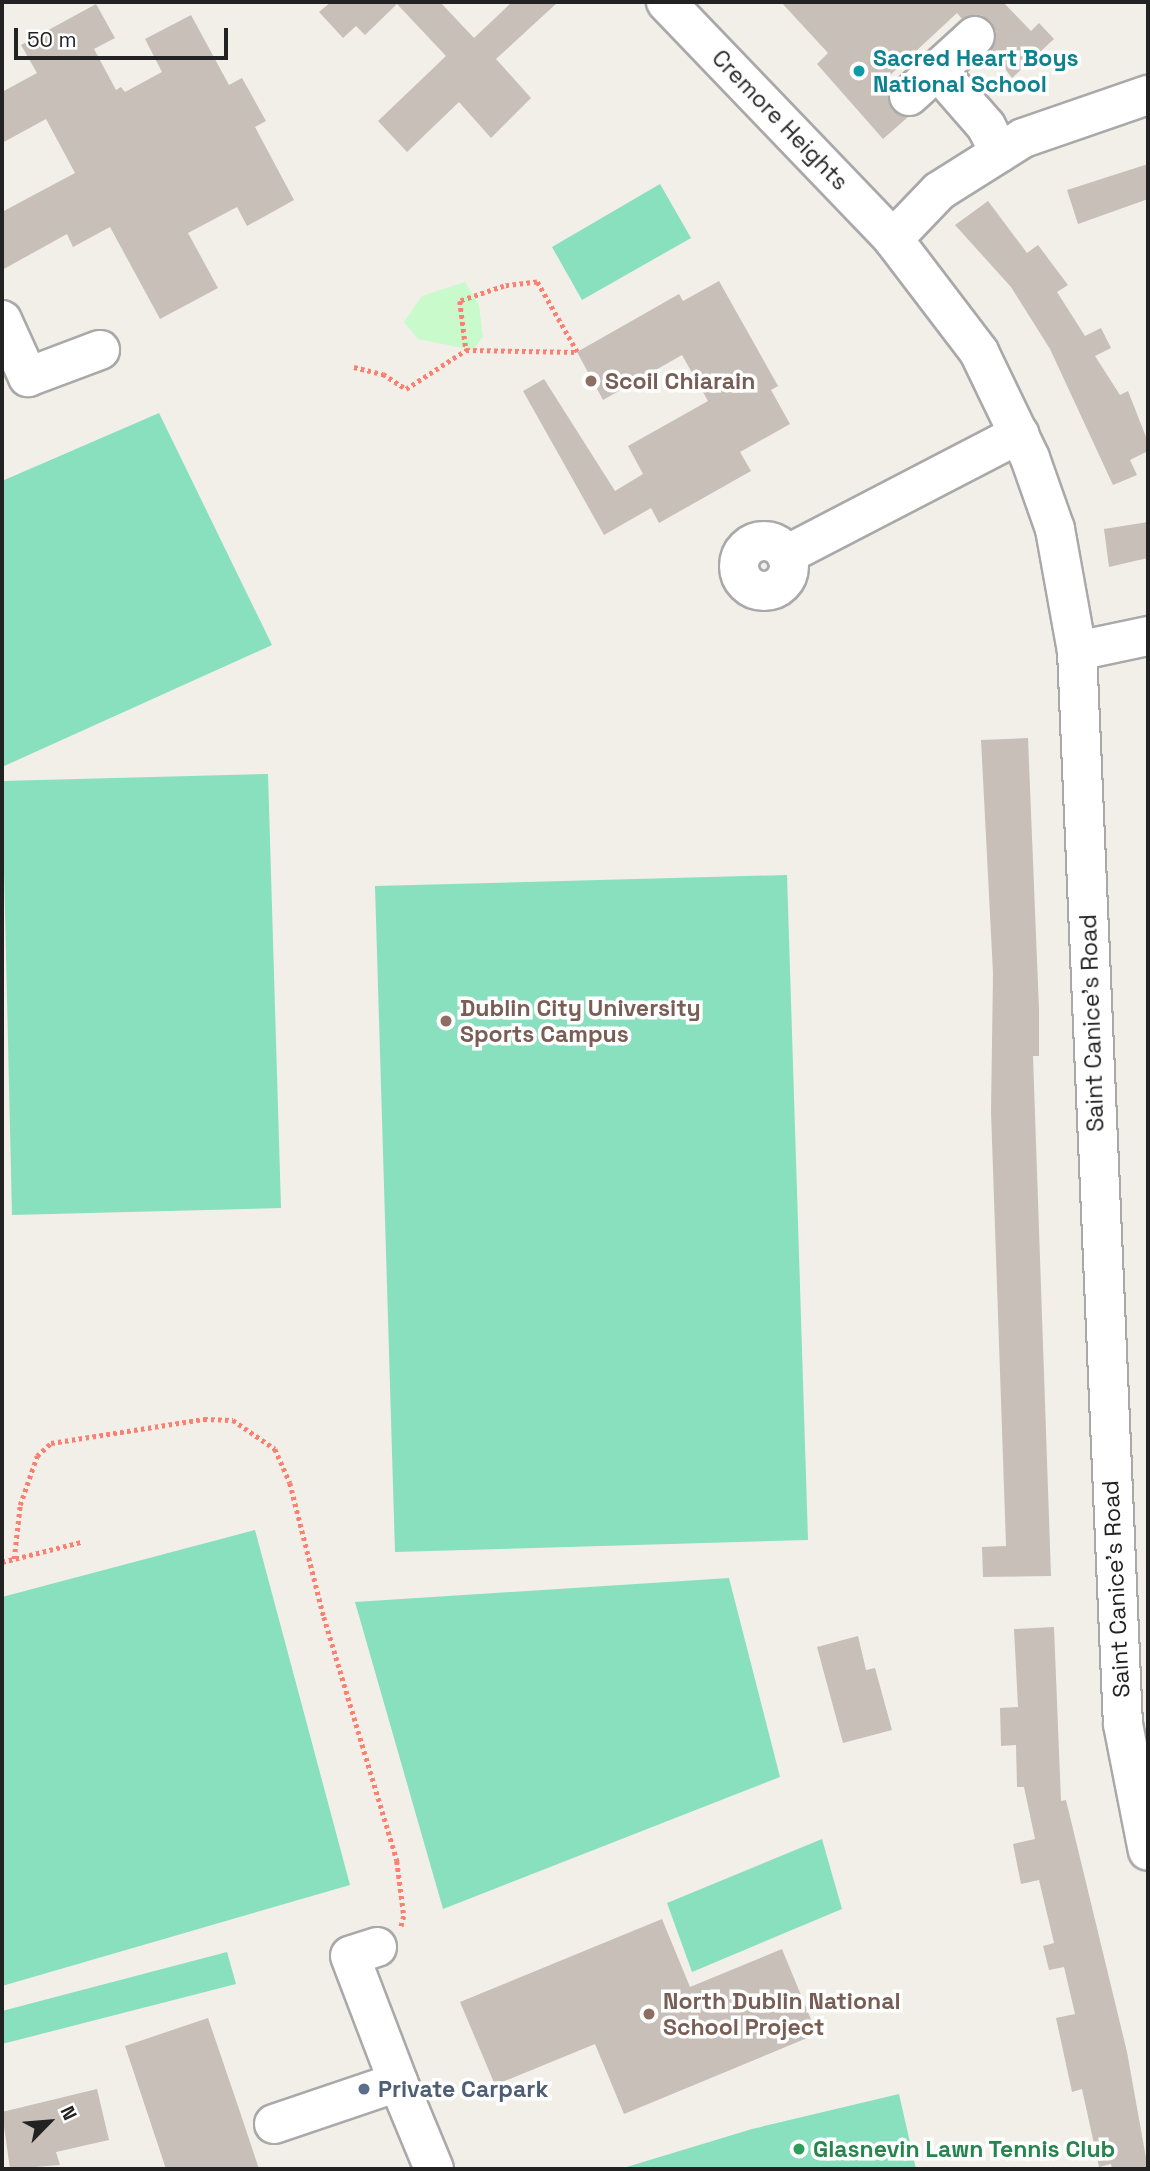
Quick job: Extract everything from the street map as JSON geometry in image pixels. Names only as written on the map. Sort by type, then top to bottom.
[{"type":"street","name":"Cremore Heights","points":[[666,2],[893,239]]},
{"type":"street","points":[[909,96],[975,36]]},
{"type":"street","points":[[938,71],[986,126],[1000,153]]},
{"type":"street","points":[[893,239],[939,191],[1023,138],[1148,95]]},
{"type":"street","name":"Saint Canice's Road","points":[[893,239],[979,352],[1019,434],[1055,529],[1077,651],[1123,1724],[1148,1851]]},
{"type":"street","points":[[2,320],[28,377],[100,350]]},
{"type":"street","points":[[786,555],[1019,434]]},
{"type":"street","points":[[1077,651],[1148,636]]},
{"type":"street","points":[[377,1947],[350,1956],[434,2169]]},
{"type":"street","points":[[274,2124],[398,2082]]},
{"type":"path","points":[[354,367],[383,374],[406,389],[466,350],[576,352],[537,282],[504,286],[460,301],[466,350]]},
{"type":"path","points":[[14,1559],[20,1505],[37,1456],[51,1443],[204,1419],[233,1420],[275,1449],[290,1483],[324,1617],[397,1861],[404,1916],[400,1930],[377,1947]]},
{"type":"path","points":[[2,1562],[81,1542]]},
{"type":"green space","points":[[660,184],[691,238],[582,300],[552,247]]},
{"type":"green space","points":[[465,282],[479,305],[483,337],[473,350],[418,339],[404,322],[422,296]]},
{"type":"green space","points":[[159,413],[272,645],[2,767],[2,481]]},
{"type":"green space","points":[[268,774],[281,1208],[12,1215],[2,781]]},
{"type":"green space","points":[[787,875],[808,1540],[395,1552],[375,886]]},
{"type":"green space","points":[[255,1530],[350,1885],[2,1986],[2,1597]]},
{"type":"green space","points":[[729,1578],[780,1777],[443,1909],[355,1602]]},
{"type":"green space","points":[[822,1839],[842,1909],[692,1972],[667,1903]]},
{"type":"green space","points":[[227,1952],[236,1984],[2,2044],[2,2011]]},
{"type":"green space","name":"Glasnevin Lawn Tennis Club","points":[[899,2094],[916,2169],[620,2169],[752,2129]]},
{"type":"building","points":[[331,2],[440,2],[474,38],[512,2],[558,2],[496,59],[531,98],[491,138],[459,102],[407,152],[378,121],[446,56],[397,4],[365,35],[356,26],[343,38],[319,12]]},
{"type":"building","name":"Sacred Heart Boys National School","points":[[781,2],[1003,2],[1031,31],[1039,23],[1054,39],[1012,78],[991,50],[996,32],[992,22],[981,15],[962,19],[957,13],[887,78],[892,83],[888,100],[892,110],[908,117],[883,139],[817,64],[828,53]]},
{"type":"building","points":[[96,4],[115,38],[94,49],[116,90],[121,87],[125,92],[162,72],[145,39],[191,15],[229,85],[242,78],[266,121],[255,127],[294,200],[247,226],[237,207],[188,233],[218,288],[160,319],[110,227],[73,247],[67,234],[2,270],[2,212],[75,173],[46,119],[2,143],[2,92],[37,73],[21,45]]},
{"type":"building","points":[[1148,164],[1148,199],[1078,224],[1067,190]]},
{"type":"building","points":[[988,201],[1027,253],[1038,245],[1068,285],[1057,292],[1085,336],[1101,328],[1111,348],[1095,356],[1120,395],[1128,391],[1148,442],[1148,451],[1130,460],[1137,475],[1113,485],[1050,349],[1011,287],[955,225]]},
{"type":"building","points":[[719,281],[778,386],[771,390],[790,424],[740,452],[751,471],[659,523],[651,508],[604,535],[523,391],[544,379],[615,491],[643,474],[628,446],[708,401],[682,355],[603,400],[577,352],[679,294],[683,301]]},
{"type":"building","points":[[1148,522],[1148,558],[1109,567],[1104,529]]},
{"type":"building","points":[[1028,738],[1039,1009],[1039,1056],[1033,1056],[1051,1576],[983,1577],[982,1547],[1006,1546],[991,1112],[993,973],[981,740]]},
{"type":"building","points":[[1054,1627],[1061,1801],[1066,1800],[1127,2052],[1148,2169],[1112,2169],[1111,2164],[1099,2167],[1082,2089],[1072,2092],[1056,2018],[1075,2014],[1064,1967],[1049,1970],[1043,1946],[1054,1943],[1039,1880],[1021,1884],[1013,1844],[1035,1839],[1024,1787],[1017,1787],[1016,1745],[1001,1746],[1000,1708],[1018,1707],[1014,1629]]},
{"type":"building","points":[[858,1636],[866,1670],[875,1668],[892,1730],[843,1743],[817,1647]]},
{"type":"building","name":"North Dublin National School Project","points":[[662,1919],[690,1987],[782,1949],[817,2034],[624,2114],[595,2044],[495,2085],[460,2002]]},
{"type":"building","points":[[208,2018],[259,2169],[166,2169],[125,2046]]},
{"type":"building","points":[[97,2089],[109,2140],[56,2152],[60,2165],[10,2169],[2,2112]]},
{"type":"place","name":"Sacred Heart Boys National School","points":[[859,71]]},
{"type":"place","name":"Scoil Chiarain","points":[[591,381]]},
{"type":"place","name":"Dublin City University Sports Campus","points":[[446,1021]]},
{"type":"place","name":"North Dublin National School Project","points":[[649,2014]]},
{"type":"place","name":"Private Carpark","points":[[364,2089]]},
{"type":"place","name":"Glasnevin Lawn Tennis Club","points":[[799,2149]]}]
